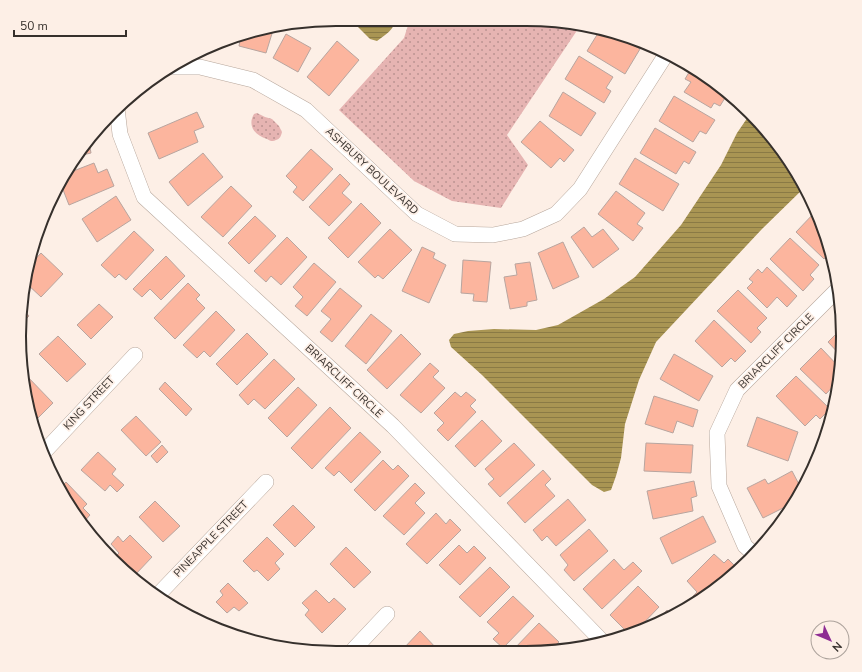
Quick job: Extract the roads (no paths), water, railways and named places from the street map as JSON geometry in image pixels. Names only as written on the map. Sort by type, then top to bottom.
[{"type":"street","name":"ASHBURY BOULEVARD","points":[[183,67],[200,67],[253,80],[306,110],[417,214],[455,234],[493,235],[523,229],[556,214],[580,189],[664,58]]},
{"type":"street","name":"BRIARCLIFF CIRCLE","points":[[118,116],[120,134],[144,197],[393,426],[598,637]]},
{"type":"street","name":"BRIARCLIFF CIRCLE","points":[[750,550],[745,546],[719,486],[717,433],[737,390],[833,294]]},
{"type":"street","name":"KING STREET","points":[[47,449],[135,355]]},
{"type":"street","name":"PINEAPPLE STREET","points":[[160,591],[266,482]]},
{"type":"street","points":[[356,646],[387,614]]}]
